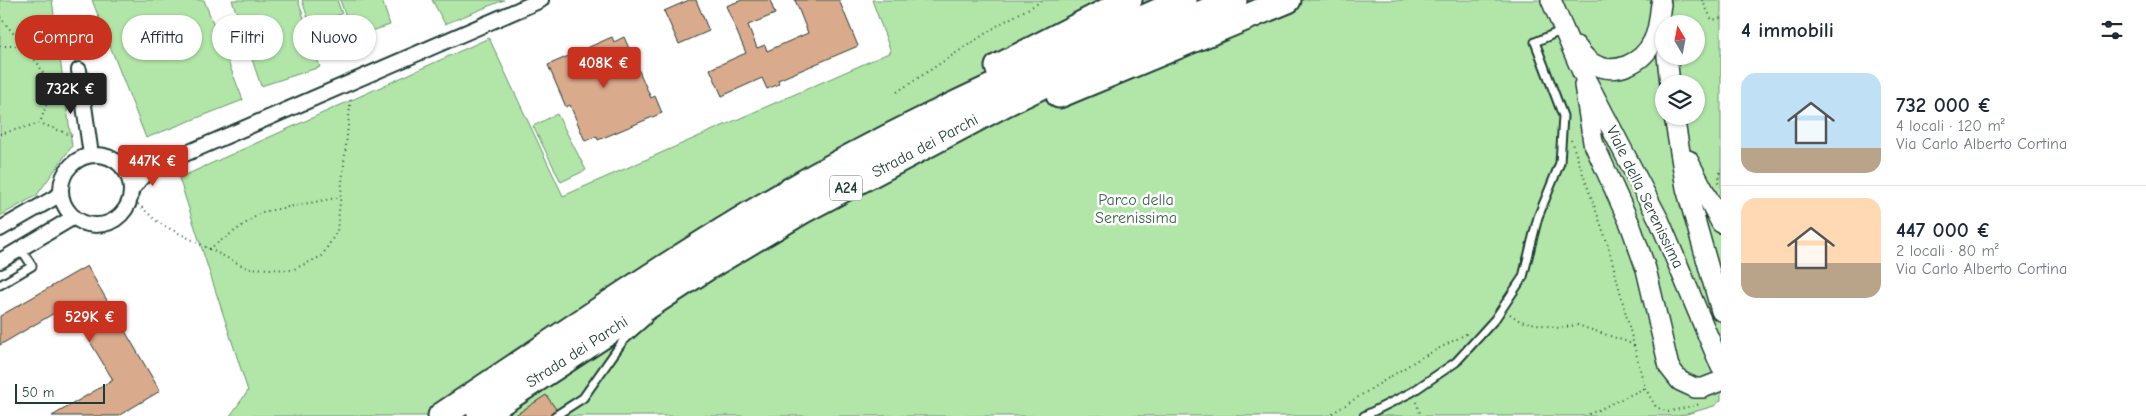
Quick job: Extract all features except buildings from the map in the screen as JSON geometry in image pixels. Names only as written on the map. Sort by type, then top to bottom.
[{"type":"highway","points":[[798,186],[878,132],[968,82],[1129,0]]},
{"type":"highway","name":"Strada dei Parchi","points":[[442,416],[667,266],[798,186],[973,95],[1184,0]]},
{"type":"highway","name":"Strada dei Parchi","points":[[480,416],[706,268],[802,211],[1006,103],[1120,48],[1234,0]]},
{"type":"highway","points":[[897,162],[1288,0]]},
{"type":"main road","name":"Viale della Serenissima","points":[[1551,0],[1582,72],[1656,213],[1721,367]]},
{"type":"main road","name":"Viale della Serenissima","points":[[1563,30],[1593,64],[1604,68],[1633,64],[1648,50],[1656,35],[1660,2]]},
{"type":"main road","name":"Viale della Serenissima","points":[[1660,2],[1662,15]]},
{"type":"main road","points":[[1582,72],[1592,142],[1630,224],[1646,268],[1669,367],[1686,386],[1703,388],[1717,382]]},
{"type":"main road","name":"Viale della Serenissima","points":[[1675,126],[1686,188],[1721,310]]},
{"type":"main road","points":[[1675,126],[1695,178],[1721,223]]},
{"type":"street","points":[[131,190],[140,179],[157,166],[541,0]]},
{"type":"street","points":[[79,70],[90,149]]},
{"type":"street","points":[[90,149],[113,160],[157,166]]},
{"type":"street","points":[[90,149],[72,164],[65,173],[61,183],[61,194],[67,211],[74,217],[92,225],[112,221],[126,208],[131,190],[122,161]]},
{"type":"street","points":[[0,229],[61,194]]},
{"type":"street","points":[[0,261],[74,217]]},
{"type":"lane","points":[[1364,416],[1412,392],[1456,362],[1490,325],[1523,277],[1538,217],[1560,163],[1563,116],[1535,42],[1563,30]]},
{"type":"lane","points":[[0,285],[32,266],[20,249]]},
{"type":"lane","points":[[665,305],[706,268]]},
{"type":"lane","points":[[554,416],[583,398],[623,341],[651,317]]},
{"type":"path","points":[[897,92],[1000,24],[1044,0]]},
{"type":"path","points":[[1702,0],[1712,20],[1721,18]]},
{"type":"path","points":[[0,16],[15,36]]},
{"type":"path","points":[[0,46],[15,46]]},
{"type":"path","points":[[35,60],[39,65],[50,91],[40,123]]},
{"type":"path","points":[[138,204],[159,223],[247,268],[292,270],[322,256],[337,231],[352,98],[345,84]]},
{"type":"path","points":[[1563,116],[1608,245],[1645,388],[1656,407],[1668,412],[1699,405],[1712,398],[1717,382]]},
{"type":"path","points":[[0,134],[40,123],[90,149],[122,161]]},
{"type":"path","points":[[1718,185],[1721,168]]},
{"type":"path","points":[[209,249],[262,212],[341,197]]},
{"type":"path","points":[[1502,308],[1520,320],[1558,328],[1578,325],[1628,342],[1634,346]]},
{"type":"path","points":[[1328,416],[1417,360],[1462,335],[1490,325]]},
{"type":"path","points":[[1585,416],[1645,388]]},
{"type":"path","points":[[1412,392],[1421,416]]},
{"type":"green space","points":[[0,0],[52,0],[54,15],[15,15],[15,60],[60,60],[72,146],[37,195],[0,216]]},
{"type":"green space","points":[[92,0],[204,0],[212,21],[212,60],[227,60],[243,100],[146,138],[112,51],[112,15],[98,15]]},
{"type":"green space","points":[[232,0],[298,0],[303,15],[293,15],[293,60],[318,60],[320,67],[261,86],[252,60],[283,60],[283,15],[237,15]]},
{"type":"green space","points":[[302,0],[337,0],[342,14],[339,15],[307,15]]},
{"type":"green space","points":[[340,0],[382,0],[390,25],[376,30],[376,15],[345,15]]},
{"type":"green space","points":[[432,0],[504,0],[445,24]]},
{"type":"green space","name":"Parco della Serenissima","points":[[872,0],[1721,0],[1721,400],[1714,406],[1680,416],[230,416],[248,391],[179,178],[489,38],[563,196],[891,52]]},
{"type":"green space","points":[[557,114],[586,170],[561,182],[533,126]]}]
